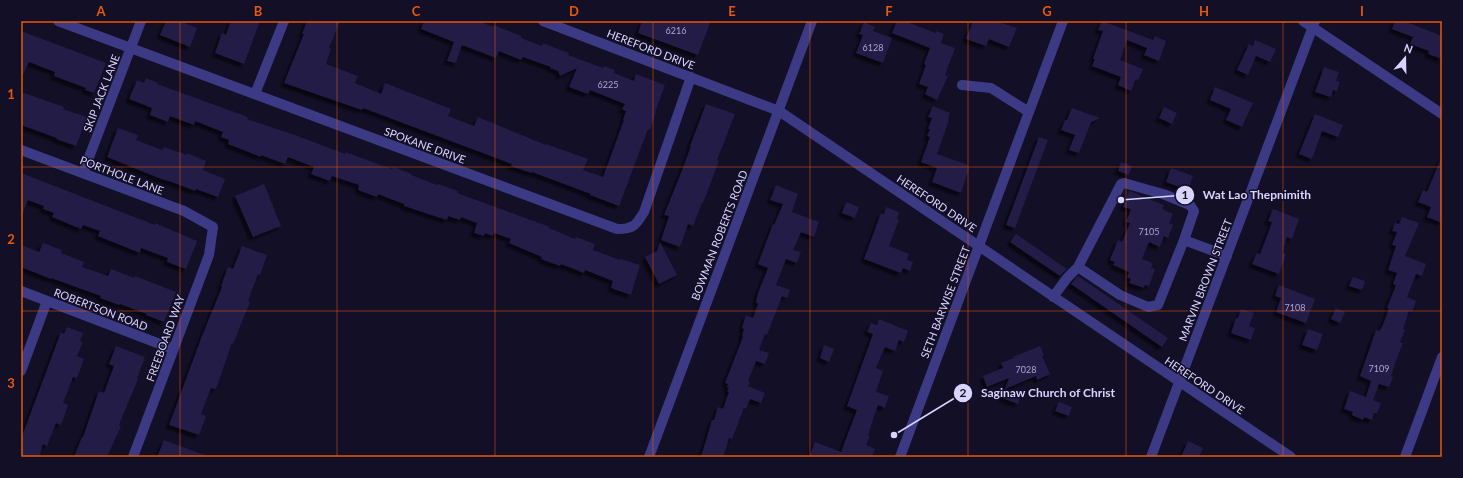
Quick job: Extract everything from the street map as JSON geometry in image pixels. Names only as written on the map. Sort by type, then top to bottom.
[{"type":"street","name":"SPOKANE DRIVE","points":[[58,21],[617,229],[628,229],[636,224],[644,212],[691,78]]},
{"type":"street","name":"SKIP JACK LANE","points":[[83,173],[141,21]]},
{"type":"street","points":[[255,94],[284,21]]},
{"type":"street","name":"HEREFORD DRIVE","points":[[543,21],[566,25],[691,78],[779,111],[1291,457]]},
{"type":"street","name":"BOWMAN ROBERTS ROAD","points":[[649,457],[812,21]]},
{"type":"street","name":"SETH BARWISE STREET","points":[[900,457],[1063,21]]},
{"type":"street","points":[[1303,21],[1314,24],[1442,114]]},
{"type":"street","name":"MARVIN BROWN STREET","points":[[1151,457],[1314,24]]},
{"type":"street","points":[[962,85],[991,88],[1029,112]]},
{"type":"street","name":"PORTHOLE LANE","points":[[21,150],[184,211],[213,226]]},
{"type":"street","points":[[1053,297],[1067,278],[1078,267],[1121,184],[1124,182],[1190,205],[1194,212],[1158,305],[1148,307],[1120,295],[1078,267]]},
{"type":"street","name":"FREEBOARD WAY","points":[[134,457],[209,255],[213,226]]},
{"type":"street","points":[[1184,240],[1227,256]]},
{"type":"street","name":"ROBERTSON ROAD","points":[[21,291],[173,349]]},
{"type":"street","points":[[21,371],[47,301]]},
{"type":"street","points":[[1405,457],[1442,357]]},
{"type":"building","points":[[166,21],[180,21],[197,28],[190,47],[160,35]]},
{"type":"building","points":[[231,21],[260,21],[244,64],[215,53],[222,33],[226,35]]},
{"type":"building","points":[[307,21],[340,21],[329,48],[331,49],[326,64],[358,76],[355,83],[381,94],[385,83],[451,109],[448,116],[474,126],[478,117],[546,145],[588,159],[583,170],[603,177],[624,120],[626,111],[622,109],[625,104],[590,90],[588,94],[569,87],[577,68],[560,76],[558,71],[550,68],[551,67],[523,57],[521,60],[499,51],[496,58],[462,45],[456,63],[447,61],[454,42],[421,29],[424,21],[479,21],[493,27],[494,25],[542,46],[543,43],[569,53],[568,55],[603,68],[604,66],[615,70],[614,73],[634,81],[636,74],[665,85],[650,130],[648,129],[619,206],[532,172],[531,173],[511,166],[512,164],[363,108],[362,110],[284,83],[304,34],[302,34]]},
{"type":"building","points":[[642,21],[705,21],[710,23],[698,55],[638,33]]},
{"type":"building","points":[[897,21],[904,21],[936,33],[936,31],[944,34],[941,43],[955,48],[945,75],[948,76],[937,100],[925,94],[928,87],[919,84],[930,48],[892,33]]},
{"type":"building","points":[[973,21],[995,21],[1017,28],[1009,47],[989,39],[986,46],[966,39]]},
{"type":"building","points":[[1102,21],[1153,40],[1155,36],[1166,41],[1159,61],[1144,55],[1147,48],[1127,40],[1120,60],[1143,69],[1138,80],[1136,79],[1131,91],[1118,85],[1121,77],[1092,66],[1103,31],[1098,30]]},
{"type":"building","points":[[1395,21],[1404,21],[1442,36],[1442,59],[1428,54],[1429,51],[1410,44],[1413,37],[1392,29]]},
{"type":"building","points":[[864,22],[875,27],[873,31],[892,38],[883,63],[856,53],[863,35],[859,34]]},
{"type":"building","points":[[21,31],[106,63],[94,93],[85,90],[86,88],[54,76],[55,72],[29,62],[21,79]]},
{"type":"building","points":[[1255,40],[1276,49],[1270,62],[1256,56],[1248,75],[1237,70],[1249,44],[1253,46]]},
{"type":"building","points":[[1324,67],[1339,72],[1336,81],[1340,82],[1337,91],[1333,90],[1331,97],[1315,92]]},
{"type":"building","points":[[146,78],[158,83],[157,84],[248,117],[247,119],[345,154],[345,152],[392,169],[393,167],[437,185],[438,184],[458,191],[457,193],[550,227],[549,228],[575,239],[576,237],[595,244],[593,250],[620,260],[621,259],[640,265],[631,295],[611,288],[613,281],[585,270],[584,273],[561,264],[560,266],[541,259],[542,257],[509,243],[511,239],[494,233],[493,236],[485,233],[484,236],[474,233],[477,223],[461,217],[460,220],[448,216],[447,220],[404,206],[404,204],[378,194],[377,197],[358,190],[359,185],[332,176],[330,181],[311,174],[314,167],[288,157],[285,164],[261,155],[261,157],[228,144],[229,140],[221,137],[223,132],[195,121],[194,125],[170,116],[168,122],[150,115],[152,108],[129,99],[137,80],[144,83]]},
{"type":"building","points":[[1215,87],[1253,103],[1242,127],[1226,120],[1231,109],[1210,100]]},
{"type":"building","points":[[21,92],[64,107],[63,109],[87,117],[76,146],[21,125]]},
{"type":"building","points":[[706,104],[735,114],[717,160],[719,161],[703,203],[693,226],[688,224],[680,247],[661,240],[669,216],[664,215]]},
{"type":"building","points":[[933,106],[950,113],[937,154],[968,165],[967,168],[969,169],[961,193],[932,182],[937,168],[921,162],[930,137],[927,136],[932,118],[928,117]]},
{"type":"building","points":[[1164,107],[1177,113],[1172,124],[1159,118]]},
{"type":"building","points":[[1072,108],[1100,118],[1091,122],[1079,153],[1069,150],[1075,135],[1061,130]]},
{"type":"building","points":[[1315,114],[1343,125],[1338,137],[1322,131],[1312,159],[1299,154]]},
{"type":"building","points":[[118,128],[138,135],[136,140],[162,150],[164,147],[187,155],[187,153],[206,161],[203,170],[225,179],[218,197],[196,189],[195,191],[161,179],[107,157]]},
{"type":"building","points":[[1039,137],[1048,140],[1015,228],[1006,225]]},
{"type":"building","points":[[1442,156],[1442,223],[1427,217],[1431,207],[1418,202],[1423,190],[1427,192]]},
{"type":"building","points":[[1121,162],[1132,166],[1129,175],[1118,171]]},
{"type":"building","points":[[1171,168],[1193,176],[1188,190],[1166,182]]},
{"type":"building","points":[[21,173],[155,225],[155,223],[197,241],[186,269],[167,262],[168,258],[141,248],[140,253],[98,236],[100,231],[83,225],[81,229],[52,217],[54,213],[43,209],[44,206],[28,200],[21,217]]},
{"type":"building","points":[[264,184],[281,226],[253,237],[235,196]]},
{"type":"building","points":[[776,185],[798,194],[792,212],[819,222],[814,237],[801,232],[793,250],[801,252],[797,263],[786,259],[776,285],[790,290],[787,298],[782,296],[767,335],[765,334],[759,350],[769,353],[765,364],[756,361],[748,381],[750,382],[748,386],[765,393],[761,403],[750,399],[746,409],[744,408],[732,439],[729,438],[723,457],[701,457],[712,420],[714,420],[718,407],[723,409],[729,392],[727,391],[729,388],[727,387],[728,384],[725,383],[743,337],[744,329],[742,328],[746,315],[753,318],[758,304],[756,302],[758,293],[768,268],[758,264],[773,224],[774,225],[783,204],[770,200]]},
{"type":"building","points":[[1129,191],[1164,205],[1162,209],[1173,214],[1169,223],[1173,225],[1168,238],[1164,236],[1160,247],[1149,242],[1142,259],[1153,263],[1151,268],[1155,269],[1149,286],[1145,285],[1144,288],[1129,283],[1131,279],[1127,277],[1129,272],[1113,265],[1115,262],[1110,260],[1118,240],[1122,242],[1130,223],[1126,222],[1131,209],[1123,207]]},
{"type":"building","points":[[846,202],[859,207],[855,218],[842,213]]},
{"type":"building","points":[[886,207],[899,212],[897,219],[899,220],[889,246],[909,254],[907,260],[913,262],[910,271],[903,268],[901,273],[864,259],[881,213],[884,214]]},
{"type":"building","points":[[1273,209],[1299,219],[1292,239],[1287,237],[1282,253],[1286,254],[1279,274],[1252,264],[1257,253],[1260,254],[1267,236],[1272,222],[1268,221]]},
{"type":"building","points":[[1402,217],[1419,223],[1405,256],[1426,264],[1422,276],[1416,274],[1407,297],[1416,301],[1412,312],[1409,311],[1403,329],[1405,330],[1400,342],[1403,343],[1395,363],[1391,376],[1393,377],[1389,387],[1379,384],[1373,400],[1381,403],[1377,413],[1374,413],[1372,420],[1364,417],[1363,420],[1352,415],[1353,412],[1344,409],[1350,391],[1366,397],[1371,381],[1360,376],[1376,330],[1379,331],[1382,327],[1389,309],[1387,308],[1396,285],[1393,284],[1397,273],[1388,270],[1396,246],[1392,245],[1397,232],[1392,231],[1395,223],[1399,224]]},
{"type":"building","points":[[1016,234],[1067,269],[1060,276],[1010,242]]},
{"type":"building","points":[[660,242],[677,275],[659,284],[645,257],[657,251]]},
{"type":"building","points":[[43,243],[62,250],[61,253],[84,262],[82,267],[108,276],[111,269],[134,278],[135,276],[176,292],[164,322],[146,315],[147,314],[100,298],[101,296],[21,267],[21,245],[39,252]]},
{"type":"building","points":[[242,246],[267,255],[260,275],[258,274],[248,301],[250,302],[233,344],[232,343],[216,389],[211,388],[201,414],[206,416],[199,435],[169,425],[222,287],[221,286],[228,267],[233,269]]},
{"type":"building","points":[[1078,276],[1168,338],[1162,347],[1071,284]]},
{"type":"building","points":[[1353,277],[1365,281],[1362,290],[1349,286]]},
{"type":"building","points":[[1279,285],[1315,299],[1306,323],[1276,312],[1281,298],[1275,296]]},
{"type":"building","points":[[1336,308],[1345,312],[1340,323],[1331,319]]},
{"type":"building","points":[[1241,309],[1254,313],[1249,326],[1255,328],[1251,340],[1231,333]]},
{"type":"building","points":[[879,319],[908,331],[904,342],[899,340],[895,351],[885,347],[876,368],[883,371],[876,392],[889,396],[885,408],[878,405],[868,436],[870,436],[866,445],[875,449],[872,457],[809,457],[815,442],[841,452],[857,410],[847,406],[873,334],[867,332],[871,323],[877,325]]},
{"type":"building","points":[[67,327],[83,333],[80,341],[83,342],[77,356],[84,359],[77,378],[73,377],[63,403],[68,405],[61,425],[56,423],[47,446],[43,444],[39,457],[21,457],[21,439],[61,332],[64,334]]},
{"type":"building","points":[[1308,329],[1323,334],[1317,350],[1302,345]]},
{"type":"building","points":[[824,345],[834,349],[829,362],[820,358]]},
{"type":"building","points":[[116,346],[145,357],[138,379],[119,425],[121,426],[107,457],[74,457],[83,437],[99,391],[104,393],[114,366],[109,364]]},
{"type":"building","points":[[1040,346],[1044,355],[1042,356],[1050,374],[1037,380],[1036,376],[1005,389],[1009,378],[987,387],[983,376],[1003,368],[1001,363]]},
{"type":"building","points":[[1005,389],[1021,395],[1018,404],[1002,398]]},
{"type":"building","points":[[1059,402],[1072,407],[1069,416],[1055,411]]},
{"type":"building","points":[[164,440],[207,456],[207,457],[157,457]]},
{"type":"building","points":[[1188,441],[1203,448],[1199,457],[1181,457]]},
{"type":"place","name":"Wat Lao Thepnimith","points":[[1121,200]]},
{"type":"place","name":"Saginaw Church of Christ","points":[[894,435]]}]
